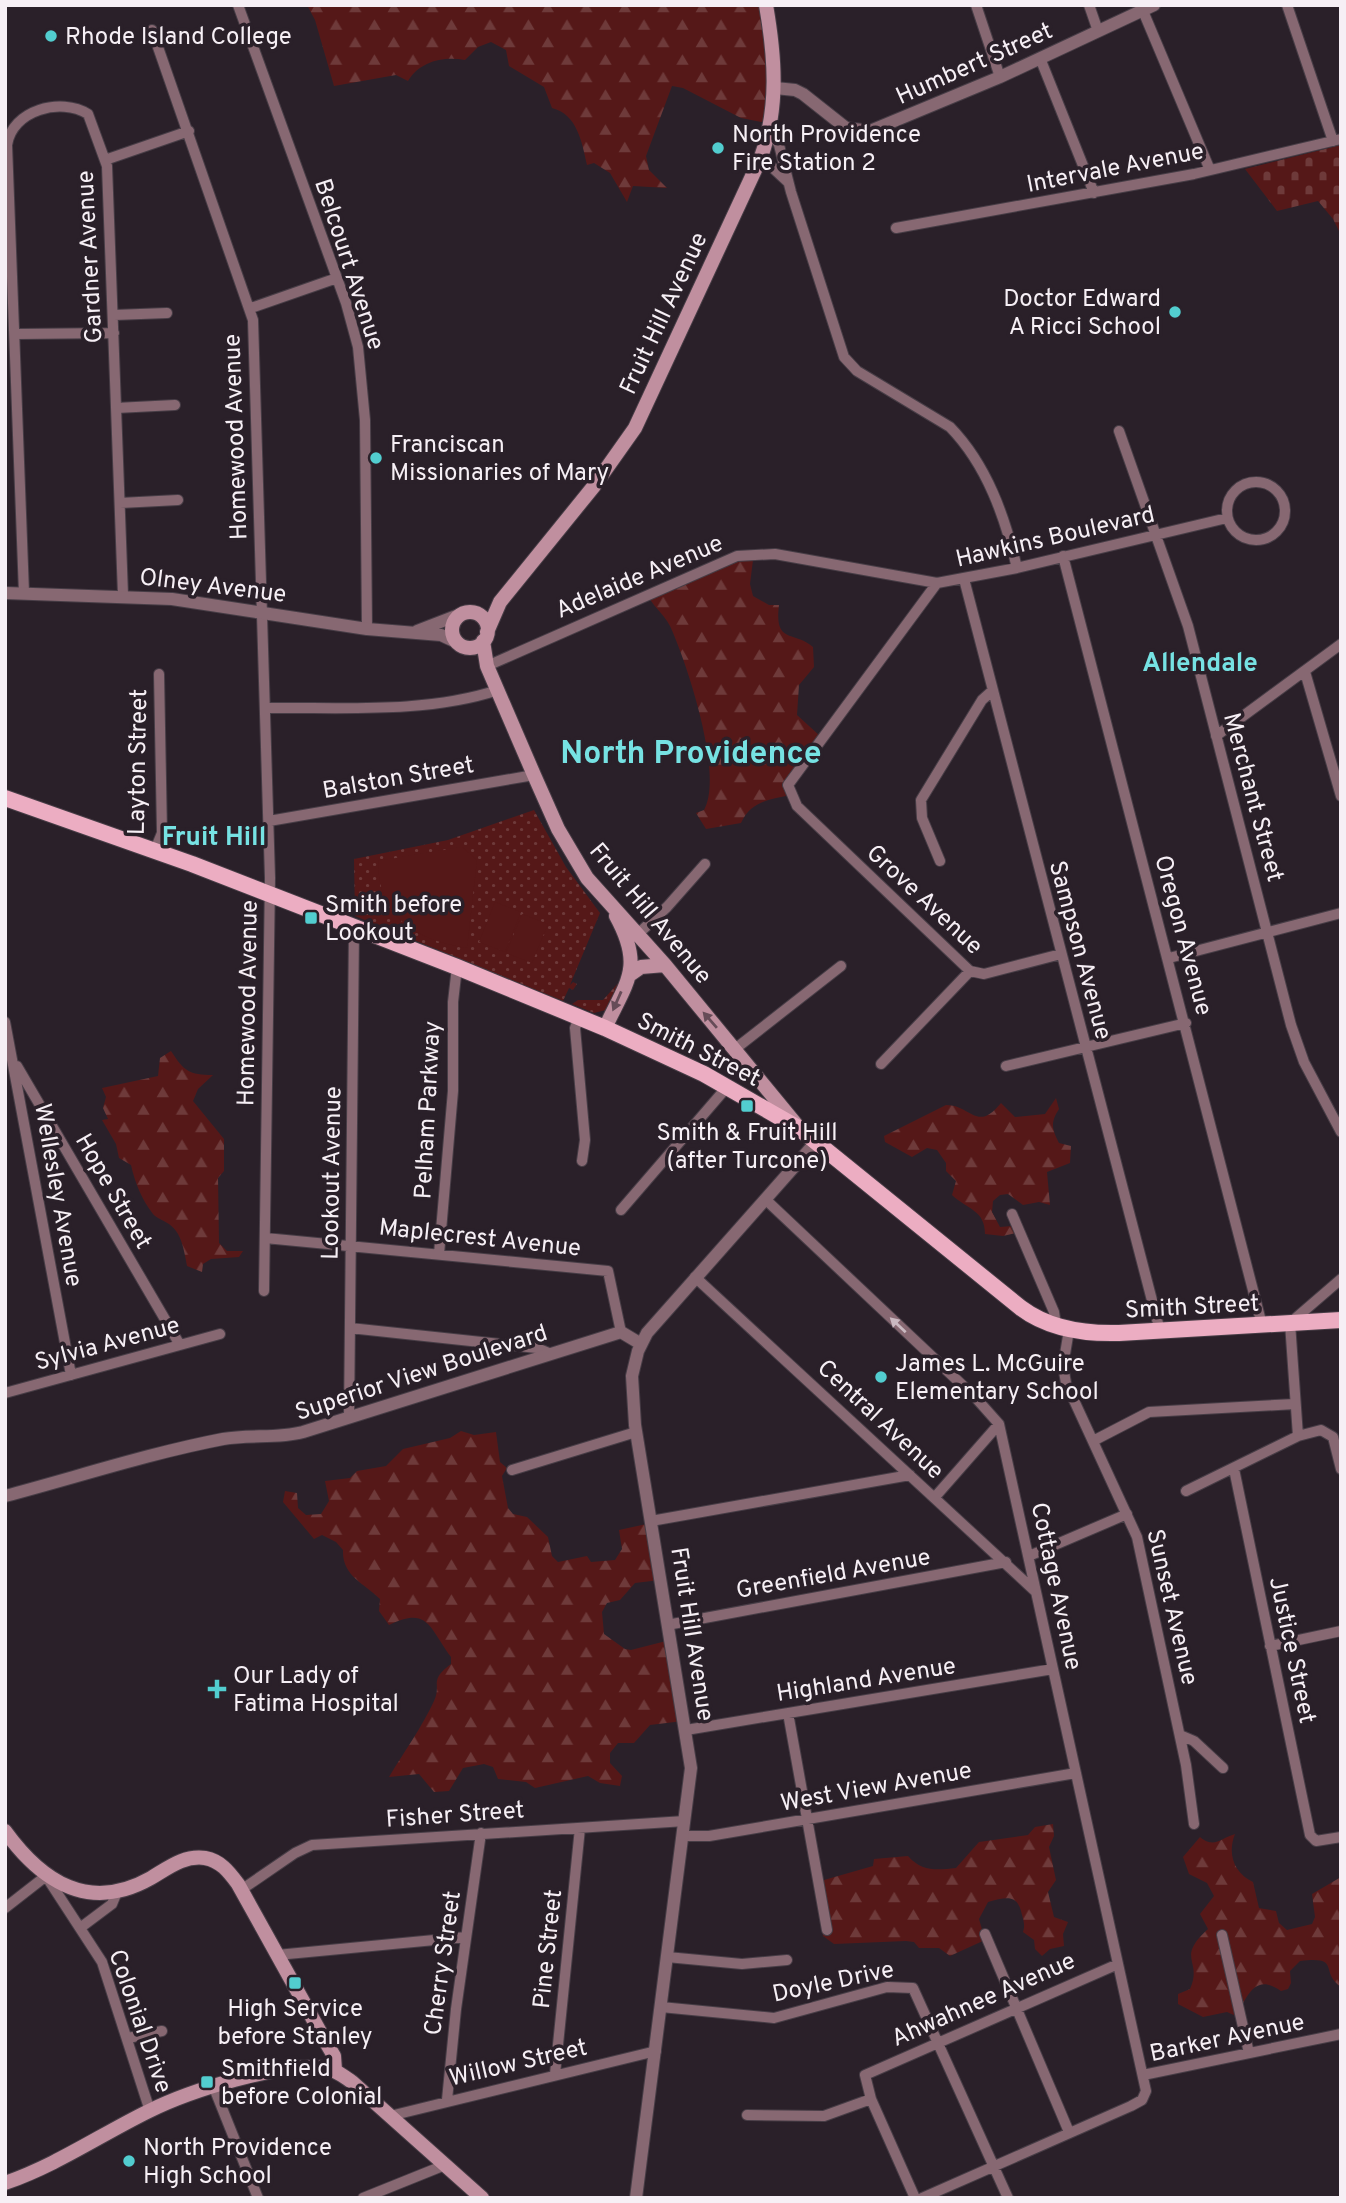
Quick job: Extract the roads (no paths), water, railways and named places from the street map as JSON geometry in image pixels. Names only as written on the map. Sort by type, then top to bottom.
[{"type":"main road","name":"Fruit Hill Avenue","points":[[766,5],[775,88],[770,127],[761,157],[635,428],[594,486],[500,602],[474,641],[574,858],[613,909],[665,965],[800,1129]]},
{"type":"main road","name":"Fruit Hill Avenue","points":[[468,613],[500,602]]},
{"type":"main road","points":[[468,613],[486,622],[474,641],[452,629],[468,613]]},
{"type":"main road","name":"Smith Street","points":[[5,798],[155,850],[457,967],[605,1028],[727,1087],[800,1129],[1021,1308],[1063,1328],[1098,1334],[1341,1320]]},
{"type":"main road","points":[[605,1028],[631,974],[629,944],[613,909]]},
{"type":"main road","points":[[631,974],[642,967],[665,965]]},
{"type":"main road","points":[[5,1830],[46,1876],[75,1889],[117,1892],[136,1886],[182,1860],[203,1858],[222,1865],[241,1890],[334,2056],[335,2070]]},
{"type":"main road","points":[[5,2183],[65,2159],[149,2110],[280,2070],[316,2067],[335,2070],[482,2198]]},
{"type":"street","name":"Belcourt Avenue","points":[[238,5],[353,325],[362,370],[365,420],[367,629]]},
{"type":"street","points":[[976,5],[1000,77]]},
{"type":"street","points":[[1089,5],[1098,31]]},
{"type":"street","points":[[1287,5],[1337,140]]},
{"type":"street","points":[[1149,8],[1210,170]]},
{"type":"street","name":"Humbert Street","points":[[775,88],[795,90],[839,124],[864,131],[879,128],[1000,77],[1149,8]]},
{"type":"street","name":"Homewood Avenue","points":[[152,30],[251,308],[270,895],[264,1291]]},
{"type":"street","points":[[1040,58],[1094,193]]},
{"type":"street","name":"Gardner Avenue","points":[[24,593],[7,145],[8,136],[20,121],[40,110],[74,107],[91,118],[105,160],[114,315],[123,595]]},
{"type":"street","points":[[770,127],[779,145],[844,357],[857,371],[950,427],[962,440],[985,475],[1017,568]]},
{"type":"street","points":[[105,160],[189,131]]},
{"type":"street","name":"Intervale Avenue","points":[[896,228],[1210,170],[1337,140]]},
{"type":"street","points":[[761,157],[788,181]]},
{"type":"street","points":[[251,308],[337,278]]},
{"type":"street","points":[[114,315],[167,313]]},
{"type":"street","points":[[16,334],[114,333]]},
{"type":"street","points":[[116,408],[175,405]]},
{"type":"street","name":"Merchant Street","points":[[1119,431],[1188,626],[1298,1046],[1341,1132]]},
{"type":"street","points":[[1249,483],[1271,487],[1284,505],[1280,527],[1262,540],[1240,536],[1227,518],[1231,496],[1249,483]]},
{"type":"street","points":[[120,503],[178,500]]},
{"type":"street","name":"Hawkins Boulevard","points":[[788,790],[792,778],[937,583],[1017,568],[1227,518]]},
{"type":"street","name":"Adelaide Avenue","points":[[487,666],[737,555],[775,554],[937,583]]},
{"type":"street","name":"Oregon Avenue","points":[[1063,556],[1262,1325]]},
{"type":"street","name":"Sampson Avenue","points":[[964,579],[1160,1332]]},
{"type":"street","name":"Olney Avenue","points":[[5,593],[123,595],[474,641]]},
{"type":"street","name":"Olney Avenue","points":[[413,632],[468,613]]},
{"type":"street","points":[[1216,736],[1341,644]]},
{"type":"street","points":[[1305,672],[1341,796]]},
{"type":"street","name":"Layton Street","points":[[155,850],[162,834],[159,674]]},
{"type":"street","points":[[265,708],[417,704],[498,690]]},
{"type":"street","points":[[940,861],[920,810],[926,790],[982,700],[992,691]]},
{"type":"street","name":"Balston Street","points":[[269,821],[534,775]]},
{"type":"street","name":"Grove Avenue","points":[[788,790],[797,806],[970,971],[984,974],[1061,954]]},
{"type":"street","points":[[638,934],[667,907],[705,864]]},
{"type":"street","points":[[1169,958],[1341,913]]},
{"type":"street","name":"Lookout Avenue","points":[[349,1418],[354,928]]},
{"type":"street","points":[[735,1049],[841,966]]},
{"type":"street","name":"Pelham Parkway","points":[[439,1254],[453,1091],[453,1002],[457,967]]},
{"type":"street","points":[[881,1064],[970,971]]},
{"type":"street","points":[[579,1017],[575,1028],[585,1140],[582,1161]]},
{"type":"street","name":"Wellesley Avenue","points":[[5,1022],[71,1375]]},
{"type":"street","points":[[1006,1066],[1186,1023]]},
{"type":"street","name":"Hope Street","points":[[13,1057],[180,1345]]},
{"type":"street","points":[[621,1210],[727,1087]]},
{"type":"street","name":"Fruit Hill Avenue","points":[[636,2198],[691,1779],[631,1386],[641,1344],[659,1317],[816,1142]]},
{"type":"street","name":"Cottage Avenue","points":[[765,1199],[975,1397],[999,1424],[1143,2076]]},
{"type":"street","points":[[1012,1214],[1063,1328]]},
{"type":"street","name":"Maplecrest Avenue","points":[[265,1238],[608,1271],[621,1332]]},
{"type":"street","name":"Central Avenue","points":[[695,1277],[1037,1592]]},
{"type":"street","points":[[1297,1436],[1290,1324],[1341,1279]]},
{"type":"street","points":[[350,1328],[537,1348],[549,1353]]},
{"type":"street","name":"Sunset Avenue","points":[[1063,1328],[1064,1373],[1127,1514],[1144,1565],[1180,1735],[1194,1824]]},
{"type":"street","points":[[621,1332],[641,1344]]},
{"type":"street","name":"Superior View Boulevard","points":[[5,1496],[205,1443],[242,1436],[292,1435],[621,1332]]},
{"type":"street","name":"Sylvia Avenue","points":[[5,1393],[220,1334]]},
{"type":"street","points":[[1093,1441],[1149,1412],[1295,1404]]},
{"type":"street","points":[[934,1497],[999,1424]]},
{"type":"street","points":[[1186,1491],[1297,1436],[1321,1430],[1330,1433],[1341,1469]]},
{"type":"street","points":[[512,1470],[636,1432]]},
{"type":"street","name":"Justice Street","points":[[1234,1469],[1312,1839],[1316,1841],[1341,1837]]},
{"type":"street","points":[[652,1521],[910,1475]]},
{"type":"street","points":[[1029,1556],[1127,1514]]},
{"type":"street","name":"Greenfield Avenue","points":[[667,1625],[1006,1562]]},
{"type":"street","points":[[1270,1646],[1341,1631]]},
{"type":"street","name":"Highland Avenue","points":[[685,1730],[1053,1669]]},
{"type":"street","points":[[788,1713],[827,1930]]},
{"type":"street","points":[[1180,1735],[1194,1741],[1223,1768]]},
{"type":"street","name":"West View Avenue","points":[[683,1836],[709,1836],[1076,1773]]},
{"type":"street","name":"Fisher Street","points":[[241,1890],[295,1853],[312,1845],[685,1821]]},
{"type":"street","name":"Pine Street","points":[[555,2074],[580,1828]]},
{"type":"street","name":"Cherry Street","points":[[447,2100],[481,1833]]},
{"type":"street","points":[[5,1908],[46,1876]]},
{"type":"street","name":"Colonial Drive","points":[[46,1876],[102,1962],[149,2110]]},
{"type":"street","points":[[80,1928],[112,1904],[117,1892]]},
{"type":"street","points":[[922,2198],[1069,2132],[985,1934]]},
{"type":"street","points":[[1222,1935],[1249,2053]]},
{"type":"street","points":[[277,1955],[466,1937]]},
{"type":"street","points":[[667,1957],[753,1964],[787,1960]]},
{"type":"street","name":"Ahwahnee Avenue","points":[[871,2099],[865,2075],[1118,1964]]},
{"type":"street","name":"Doyle Drive","points":[[662,2007],[774,2018],[887,1987],[904,1985],[918,1994],[1007,2198]]},
{"type":"street","points":[[128,2038],[162,2031]]},
{"type":"street","name":"Barker Avenue","points":[[1069,2132],[1142,2100],[1146,2091],[1143,2076],[1341,2034]]},
{"type":"street","name":"Willow Street","points":[[390,2116],[656,2051]]},
{"type":"street","points":[[214,2088],[258,2198]]},
{"type":"street","points":[[747,2115],[824,2116],[871,2099],[915,2198]]},
{"type":"street","points":[[363,2198],[445,2165]]},
{"type":"place","name":"Rhode Island College","points":[[51,36]]},
{"type":"place","name":"North Providence Fire Station 2","points":[[718,148]]},
{"type":"place","name":"Doctor Edward A Ricci School","points":[[1175,312]]},
{"type":"place","name":"Franciscan Missionaries of Mary","points":[[376,458]]},
{"type":"place","name":"Smith before Lookout","points":[[311,918]]},
{"type":"place","name":"Smith & Fruit Hill (after Turcone)","points":[[747,1106]]},
{"type":"place","name":"James L. McGuire Elementary School","points":[[881,1377]]},
{"type":"place","name":"Our Lady of Fatima Hospital","points":[[217,1689]]},
{"type":"place","name":"High Service before Stanley","points":[[295,1983]]},
{"type":"place","name":"Smithfield before Colonial","points":[[207,2082]]},
{"type":"place","name":"North Providence High School","points":[[129,2161]]},
{"type":"district","name":"Allendale","points":[[1200,662]]},
{"type":"district","name":"North Providence","points":[[691,752]]},
{"type":"district","name":"Fruit Hill","points":[[214,836]]}]
